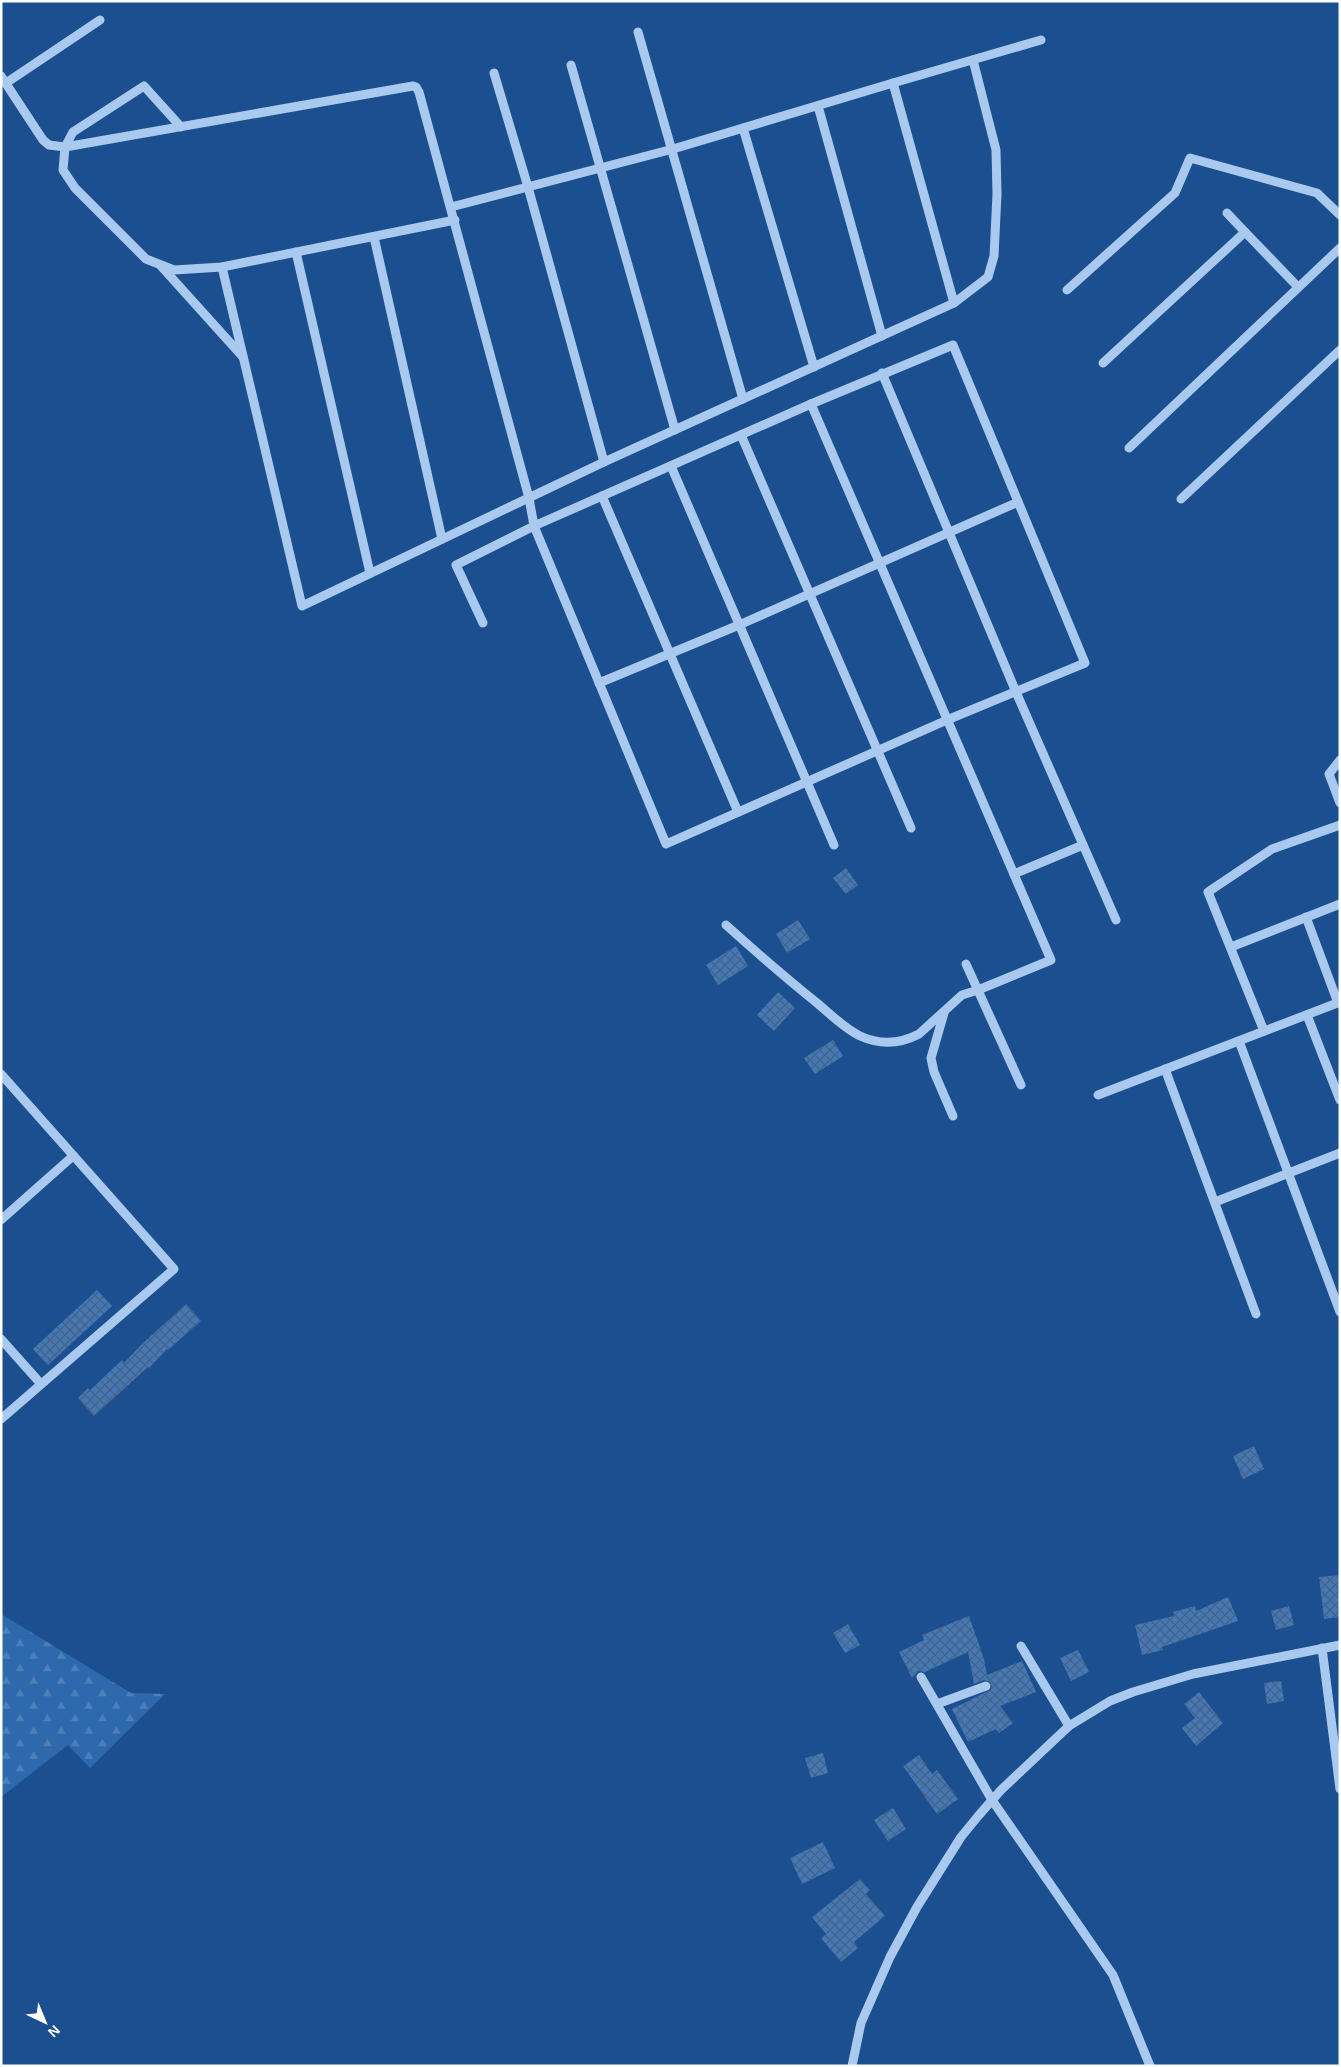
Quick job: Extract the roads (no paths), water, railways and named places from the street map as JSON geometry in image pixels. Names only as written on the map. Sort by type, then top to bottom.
[{"type":"street","points":[[100,20],[4,79],[43,140],[49,145],[65,147],[416,87],[455,220],[529,498],[534,526],[666,844],[947,720],[1085,663],[953,345],[811,404],[534,526],[456,565],[483,623]]},
{"type":"street","points":[[638,32],[743,399]]},
{"type":"street","points":[[451,207],[673,149],[1041,40]]},
{"type":"street","points":[[222,267],[302,606],[604,462],[954,303],[988,277],[994,256],[997,194],[996,150],[973,60]]},
{"type":"street","points":[[571,65],[675,430]]},
{"type":"street","points":[[494,73],[528,187],[604,462]]},
{"type":"street","points":[[893,83],[954,303]]},
{"type":"street","points":[[181,127],[144,86],[73,132],[65,147],[63,170],[75,188],[146,260],[174,270],[222,267],[455,220]]},
{"type":"street","points":[[818,106],[882,336]]},
{"type":"street","points":[[743,128],[814,367]]},
{"type":"street","points":[[1068,290],[1175,193],[1190,158],[1317,193],[1340,215]]},
{"type":"street","points":[[1227,213],[1298,288]]},
{"type":"street","points":[[1103,363],[1245,232]]},
{"type":"street","points":[[374,236],[442,539]]},
{"type":"street","points":[[1129,448],[1340,248]]},
{"type":"street","points":[[296,252],[370,572]]},
{"type":"street","points":[[159,264],[243,358]]},
{"type":"street","points":[[1181,499],[1340,350]]},
{"type":"street","points":[[882,374],[1016,692],[1116,920]]},
{"type":"street","points":[[726,925],[776,970],[860,1036],[882,1042],[899,1042],[919,1034],[962,995],[1051,960],[811,404]]},
{"type":"street","points":[[741,435],[911,828]]},
{"type":"street","points":[[671,466],[834,845]]},
{"type":"street","points":[[602,496],[738,812]]},
{"type":"street","points":[[599,683],[739,625],[1018,502]]},
{"type":"street","points":[[1340,760],[1329,774],[1340,803]]},
{"type":"street","points":[[1264,1031],[1208,892],[1272,849],[1340,825]]},
{"type":"street","points":[[1014,874],[1083,845]]},
{"type":"street","points":[[1231,947],[1340,904]]},
{"type":"street","points":[[1098,1095],[1339,1003],[1306,917]]},
{"type":"street","points":[[966,964],[1021,1085]]},
{"type":"street","points":[[945,1010],[931,1058],[934,1072],[953,1116]]},
{"type":"street","points":[[1307,1015],[1340,1100]]},
{"type":"street","points":[[1239,1041],[1340,1312]]},
{"type":"street","points":[[1165,1069],[1256,1314]]},
{"type":"street","points":[[1,1074],[174,1269],[1,1419]]},
{"type":"street","points":[[1214,1202],[1340,1153]]},
{"type":"street","points":[[1,1220],[73,1156]]},
{"type":"street","points":[[1,1339],[41,1384]]},
{"type":"street","points":[[852,2066],[861,2023],[890,1957],[917,1907],[961,1837],[992,1800],[1069,1726],[1094,1709],[1133,1692],[1193,1674],[1340,1645]]},
{"type":"street","points":[[1020,1646],[1069,1726]]},
{"type":"street","points":[[1322,1648],[1340,1789]]},
{"type":"street","points":[[921,1676],[992,1800],[1113,1975],[1150,2066]]},
{"type":"street","points":[[936,1704],[986,1686]]}]
